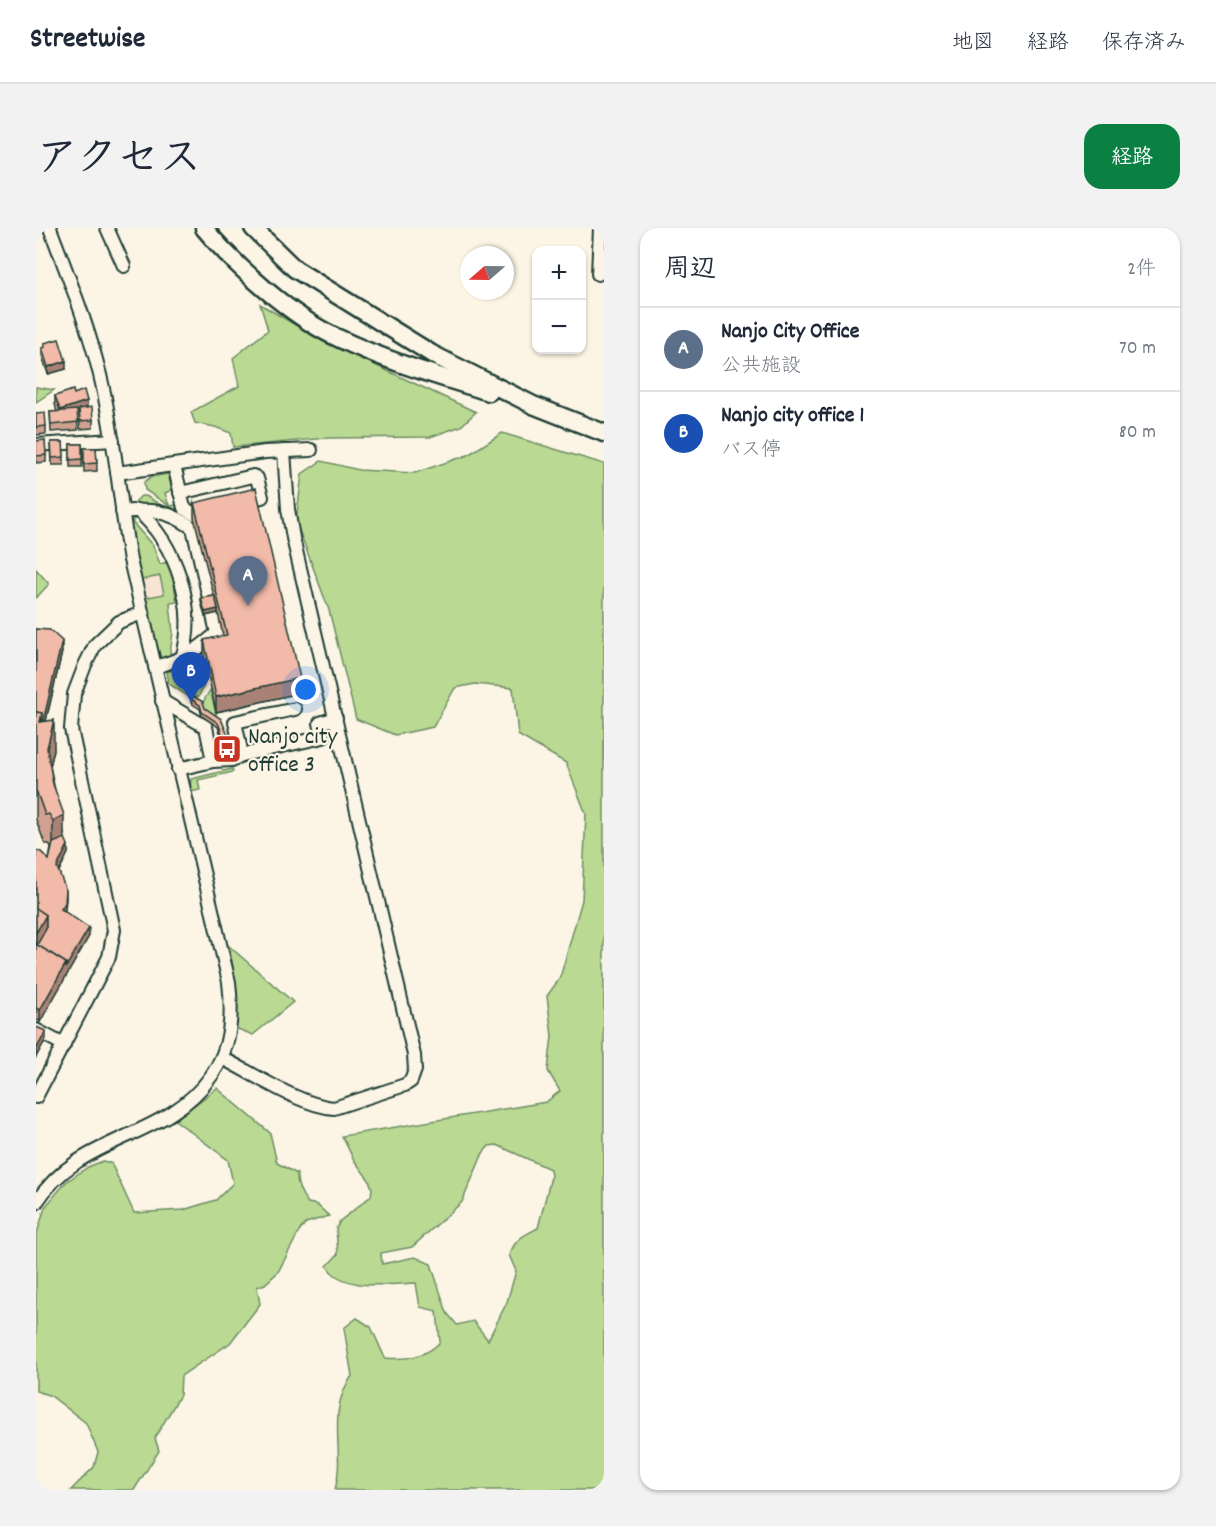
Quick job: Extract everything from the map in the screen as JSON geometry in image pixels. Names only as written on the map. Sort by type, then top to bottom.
[{"type":"highway","points":[[204,228],[246,272],[295,312],[335,338],[416,370],[533,405]]},
{"type":"highway","points":[[253,228],[295,269],[322,288],[432,354],[533,405],[604,434]]},
{"type":"street","points":[[36,1203],[46,1187],[69,1166],[98,1149],[150,1126],[179,1110],[202,1088],[226,1048],[231,1015],[229,982],[142,613],[122,512],[113,440],[100,372],[50,228]]},
{"type":"street","points":[[107,228],[124,266]]},
{"type":"street","points":[[598,274],[600,228]]},
{"type":"street","points":[[36,445],[113,440]]},
{"type":"street","points":[[117,473],[284,451],[311,450]]},
{"type":"street","points":[[222,1058],[304,1100],[322,1107],[334,1108],[393,1090],[411,1081],[415,1070],[414,1055],[293,538],[288,508],[284,451]]},
{"type":"street","points":[[174,465],[180,493],[184,508],[195,514],[262,497],[257,478],[253,476],[180,493]]},
{"type":"street","points":[[122,512],[145,509],[169,513],[193,528],[218,633],[194,652],[155,667]]},
{"type":"street","points":[[136,510],[150,522],[176,565],[186,606],[187,624],[182,658]]},
{"type":"street","points":[[36,1096],[109,957],[114,930],[71,729],[74,694],[95,645],[119,622],[142,613]]},
{"type":"street","points":[[162,701],[206,727],[213,761]]},
{"type":"street","points":[[243,755],[235,722],[295,709]]},
{"type":"street","points":[[178,769],[213,761],[232,760],[243,755],[323,737],[320,723],[336,718]]},
{"type":"street","points":[[36,1030],[64,1045]]},
{"type":"shaded area","points":[[160,576],[164,595],[144,598],[141,580]]},
{"type":"green space","points":[[260,304],[319,339],[476,412],[461,426],[430,437],[327,438],[233,447],[231,433],[195,423],[191,412],[239,386],[233,358],[268,330]]},
{"type":"green space","points":[[36,387],[54,390],[36,402]]},
{"type":"green space","points":[[502,433],[604,464],[604,1490],[335,1490],[338,1475],[340,1404],[344,1390],[352,1376],[344,1328],[357,1318],[371,1327],[385,1358],[422,1354],[440,1342],[437,1311],[420,1307],[416,1283],[367,1285],[355,1283],[334,1274],[327,1266],[338,1254],[336,1229],[340,1221],[371,1196],[372,1188],[342,1136],[546,1102],[560,1091],[548,1071],[552,1036],[547,996],[560,978],[582,900],[586,814],[566,763],[518,735],[513,688],[475,684],[455,688],[433,727],[395,735],[356,719],[329,610],[296,522],[302,474],[321,461],[359,470],[415,473],[468,455]],"holes":[[[497,1145],[550,1169],[551,1177],[538,1228],[517,1241],[509,1255],[516,1271],[507,1302],[488,1340],[473,1321],[457,1325],[447,1313],[431,1264],[415,1257],[382,1264],[381,1253],[412,1247],[462,1202],[483,1153],[489,1146]]]},
{"type":"green space","points":[[168,474],[172,490],[165,493],[168,503],[171,506],[176,505],[177,511],[145,490],[144,482],[151,477]]},
{"type":"green space","points":[[141,496],[146,496],[164,507],[136,505],[136,501]]},
{"type":"green space","points":[[127,517],[136,517],[132,522],[153,546],[160,564],[168,562],[177,602],[170,603],[173,633],[170,653],[176,655],[158,659],[133,554]],"holes":[[[160,576],[164,594],[144,598],[141,580]]]},
{"type":"green space","points":[[36,569],[49,584],[36,598]]},
{"type":"green space","points":[[203,657],[205,666],[200,669],[204,685],[199,696],[191,698],[169,684],[167,672]]},
{"type":"green space","points":[[210,690],[218,721],[207,713],[202,704]]},
{"type":"green space","points":[[232,769],[233,772],[198,780],[200,790],[190,792],[191,779]]},
{"type":"green space","points":[[229,946],[293,1002],[253,1035],[235,1028],[237,997]]},
{"type":"green space","points":[[217,1088],[270,1133],[277,1163],[297,1174],[297,1182],[308,1203],[317,1205],[329,1216],[306,1223],[300,1230],[278,1272],[265,1284],[257,1287],[260,1304],[230,1343],[181,1376],[180,1395],[155,1438],[159,1451],[134,1490],[71,1490],[94,1467],[98,1452],[86,1423],[51,1396],[36,1391],[36,1237],[45,1207],[66,1182],[88,1167],[103,1161],[111,1163],[134,1213],[183,1210],[216,1200],[233,1183],[228,1160],[175,1120]]},
{"type":"building","points":[[59,339],[66,361],[48,367],[42,348],[45,347],[44,343]]},
{"type":"building","points":[[73,390],[74,394],[84,390],[87,401],[60,410],[55,396]]},
{"type":"building","points":[[92,407],[93,420],[80,421],[79,409]]},
{"type":"building","points":[[77,410],[78,422],[51,425],[50,412]]},
{"type":"building","points":[[45,413],[46,426],[36,427],[36,414]]},
{"type":"building","points":[[45,440],[46,455],[36,456],[36,441]]},
{"type":"building","points":[[51,442],[63,442],[64,457],[52,458]]},
{"type":"building","points":[[70,444],[82,444],[82,459],[70,460]]},
{"type":"building","points":[[84,448],[96,448],[97,463],[84,464]]},
{"type":"building","points":[[256,488],[300,678],[216,697],[204,640],[227,635],[194,503]]},
{"type":"building","points":[[215,596],[218,609],[205,612],[201,598]]},
{"type":"building","points":[[36,629],[50,630],[62,641],[43,722],[42,713],[36,712]]},
{"type":"building","points":[[193,696],[221,719],[233,747],[228,749],[218,723],[202,712],[200,705],[191,699]]},
{"type":"building","points":[[36,712],[42,713],[40,722],[54,720],[47,748],[53,784],[64,815],[53,821],[49,814],[45,815],[36,790]]},
{"type":"building","points":[[65,838],[68,845],[57,867],[66,890],[65,903],[61,909],[89,928],[66,967],[66,963],[37,945],[46,929],[46,915],[36,908],[36,850],[49,860],[53,843]]},
{"type":"building","points":[[36,908],[46,915],[36,933]]},
{"type":"building","points":[[36,944],[66,963],[40,1010],[36,1008]]},
{"type":"building","points":[[36,1027],[46,1031],[36,1050]]},
{"type":"place","name":"Nanjo City Office","points":[[248,606]]},
{"type":"place","name":"Nanjo city office 1","points":[[191,702]]},
{"type":"place","name":"Nanjo city office 3","points":[[227,749]]}]
